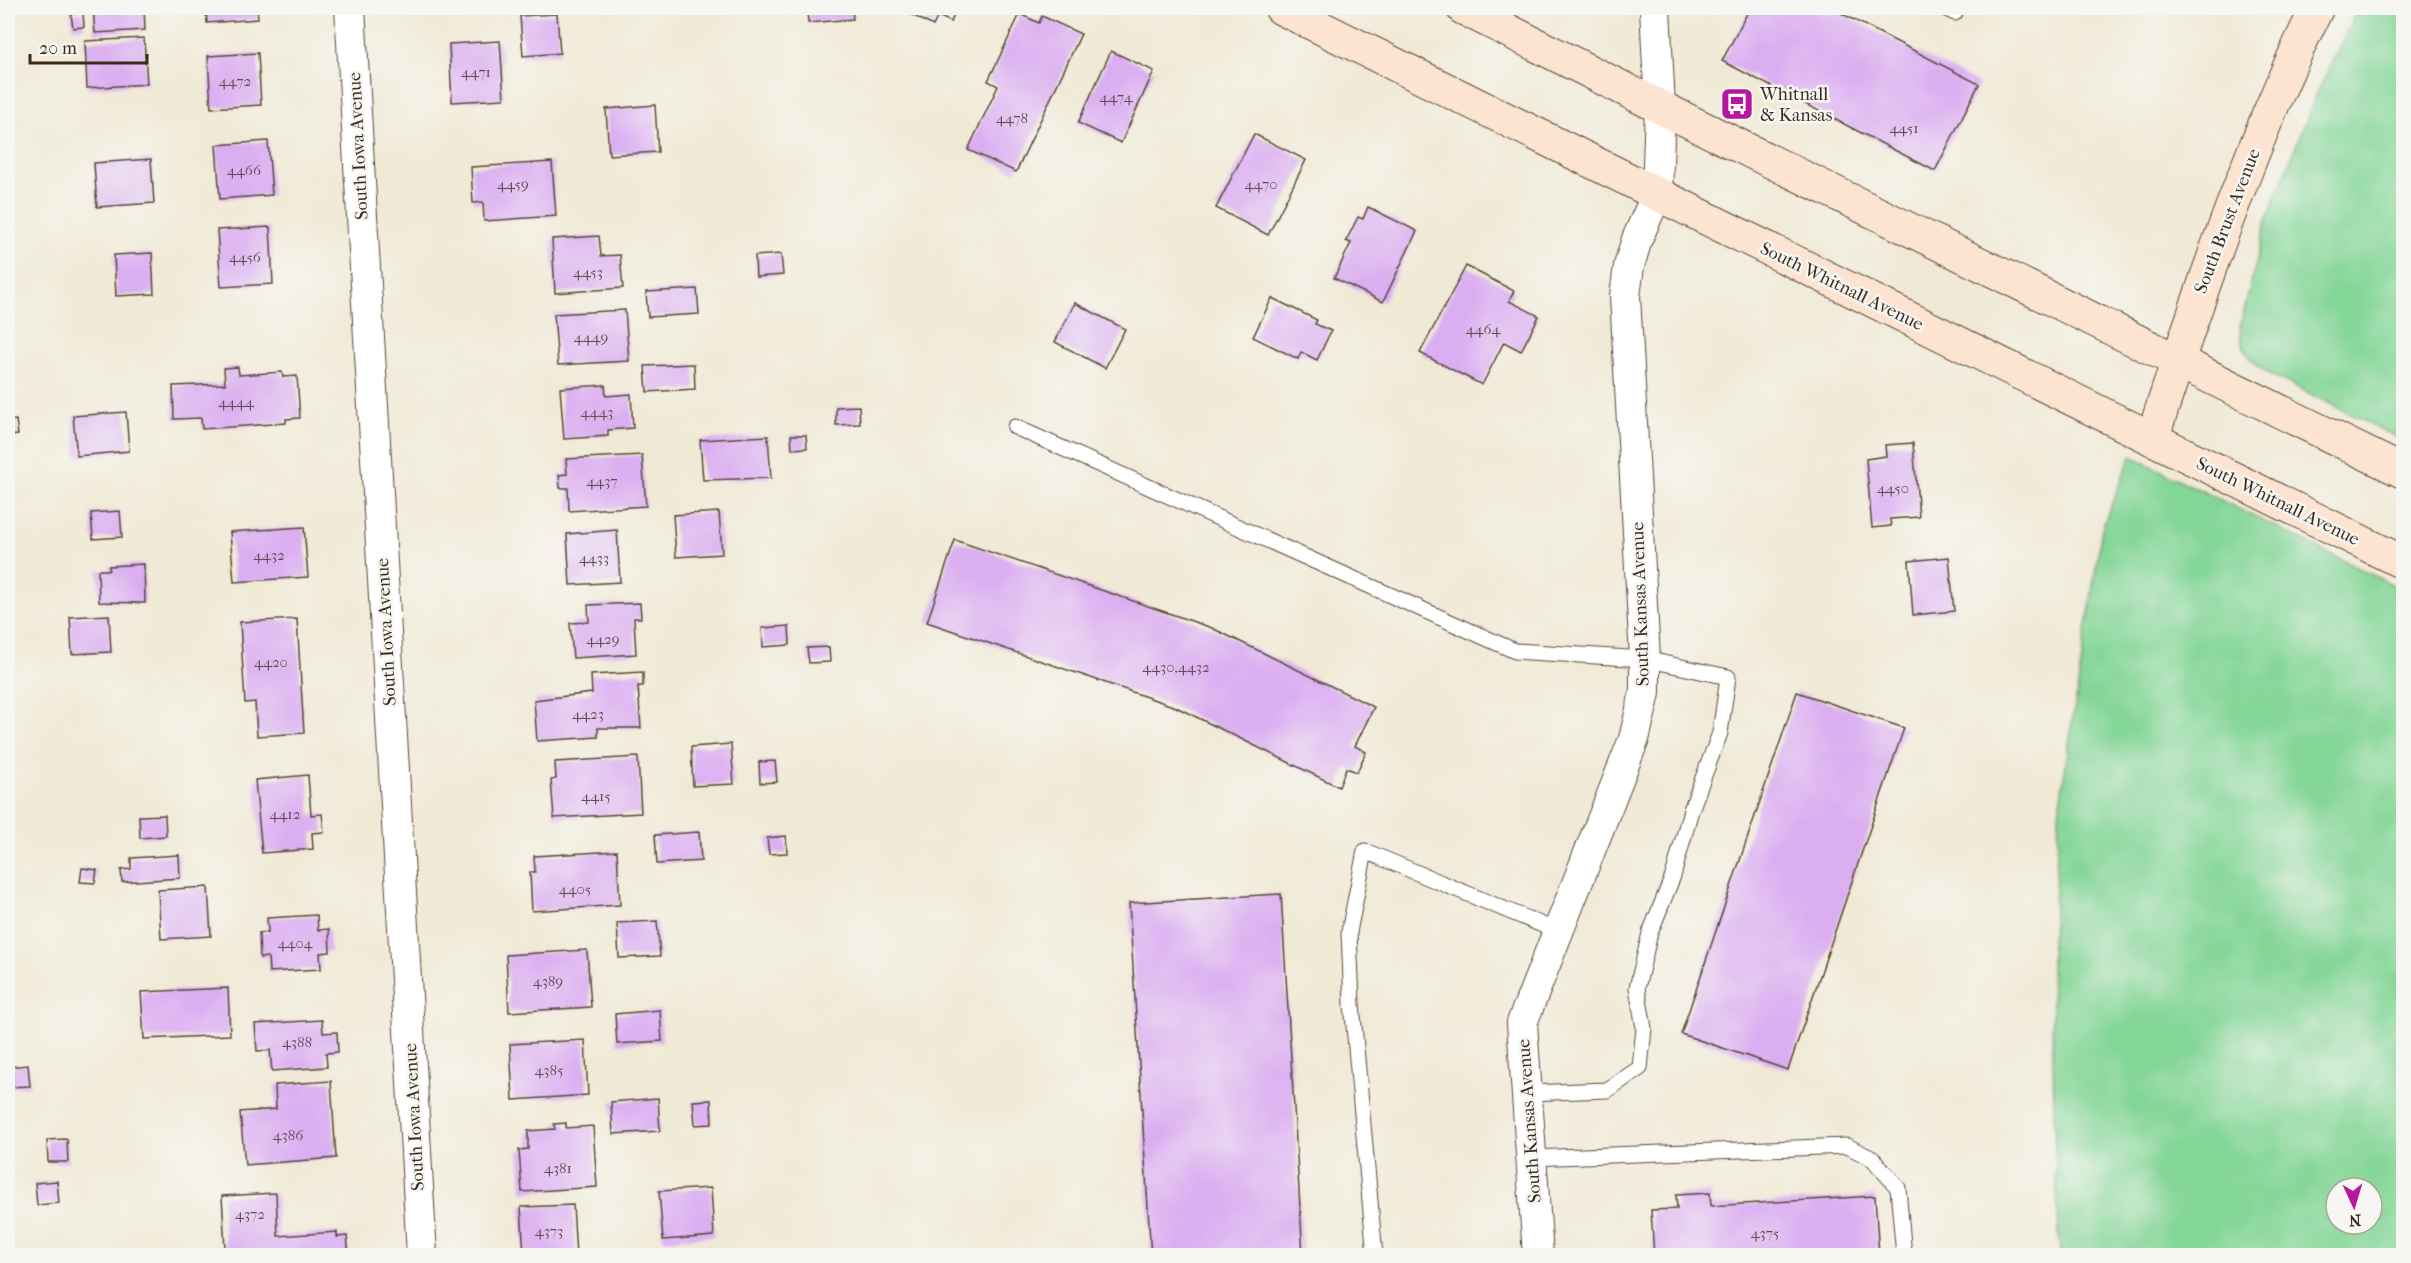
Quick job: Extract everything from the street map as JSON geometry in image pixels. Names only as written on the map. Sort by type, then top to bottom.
[{"type":"street","name":"South Iowa Avenue","points":[[350,8],[422,1256]]},
{"type":"street","name":"South Whitnall Avenue","points":[[1281,8],[2403,563]]},
{"type":"street","points":[[1463,8],[2403,472]]},
{"type":"street","name":"South Kansas Avenue","points":[[1538,1256],[1522,1023],[1634,738],[1645,693],[1625,296],[1629,266],[1637,239],[1657,194],[1660,107],[1656,8]]},
{"type":"street","name":"South Brust Avenue","points":[[2152,439],[2193,313],[2254,148],[2284,73],[2317,8]]},
{"type":"lane","points":[[1015,427],[1515,651],[1645,659],[1728,677],[1720,733],[1691,810],[1673,876],[1650,933],[1637,988],[1644,1028],[1640,1068],[1607,1090],[1527,1093]]},
{"type":"lane","points":[[1375,1256],[1352,1004],[1349,932],[1365,851],[1559,932]]},
{"type":"lane","points":[[1531,1158],[1847,1146],[1873,1159],[1898,1188],[1904,1256]]},
{"type":"green space","points":[[2358,8],[2403,8],[2403,440],[2264,371],[2246,352],[2240,327],[2267,220],[2315,98]]},
{"type":"green space","points":[[2131,456],[2403,590],[2403,1255],[2060,1255],[2055,1153],[2051,957],[2060,803],[2102,528]]},
{"type":"building","points":[[93,8],[144,8],[145,30],[95,33]]},
{"type":"building","points":[[206,8],[257,8],[258,19],[207,23]]},
{"type":"building","points":[[807,8],[852,8],[853,19],[808,23]]},
{"type":"building","points":[[916,8],[957,8],[951,22],[938,16],[933,26],[912,15]]},
{"type":"building","points":[[1750,8],[1831,8],[1979,84],[1935,171],[1722,61]]},
{"type":"building","points":[[83,12],[84,27],[73,28],[71,14]]},
{"type":"building","points":[[557,14],[560,53],[523,56],[520,16]]},
{"type":"building","points":[[1020,14],[1039,23],[1042,16],[1081,34],[1016,172],[968,150],[998,86],[988,81]]},
{"type":"building","points":[[144,38],[147,84],[87,88],[85,41]]},
{"type":"building","points":[[500,41],[504,99],[452,102],[449,44]]},
{"type":"building","points":[[1111,51],[1154,71],[1121,143],[1078,123]]},
{"type":"building","points":[[258,53],[261,105],[211,108],[208,56]]},
{"type":"building","points":[[655,105],[658,152],[609,155],[606,109]]},
{"type":"building","points":[[1254,134],[1306,160],[1268,235],[1216,208]]},
{"type":"building","points":[[268,141],[272,195],[220,199],[216,145]]},
{"type":"building","points":[[151,159],[154,203],[97,207],[94,163]]},
{"type":"building","points":[[552,162],[556,216],[484,221],[483,202],[473,203],[471,167]]},
{"type":"building","points":[[1368,207],[1417,231],[1383,302],[1334,278],[1351,243],[1346,241],[1358,217],[1363,219]]},
{"type":"building","points":[[270,227],[273,284],[221,287],[217,230]]},
{"type":"building","points":[[599,236],[601,256],[620,255],[623,288],[555,293],[552,239]]},
{"type":"building","points":[[152,253],[154,294],[116,296],[114,255]]},
{"type":"building","points":[[781,254],[783,275],[756,277],[755,256]]},
{"type":"building","points":[[1466,266],[1514,291],[1509,301],[1539,316],[1521,351],[1504,342],[1482,385],[1420,353]]},
{"type":"building","points":[[697,289],[699,314],[648,317],[646,292]]},
{"type":"building","points":[[1272,298],[1317,320],[1315,324],[1331,331],[1317,360],[1301,352],[1298,359],[1253,337]]},
{"type":"building","points":[[1075,303],[1125,329],[1105,368],[1055,342]]},
{"type":"building","points":[[625,310],[629,361],[558,365],[554,314]]},
{"type":"building","points":[[694,364],[695,389],[647,392],[645,366]]},
{"type":"building","points":[[238,367],[239,375],[282,372],[283,377],[297,376],[300,418],[286,419],[286,423],[202,429],[201,418],[174,419],[173,386],[225,384],[224,368]]},
{"type":"building","points":[[605,385],[606,396],[631,394],[633,428],[608,430],[608,436],[564,439],[560,388]]},
{"type":"building","points":[[859,406],[860,424],[836,425],[836,407]]},
{"type":"building","points":[[126,412],[129,451],[77,456],[73,416]]},
{"type":"building","points":[[16,420],[18,435],[8,436],[8,421]]},
{"type":"building","points":[[791,435],[806,435],[807,448],[792,449]]},
{"type":"building","points":[[768,436],[771,478],[703,480],[700,440]]},
{"type":"building","points":[[1913,443],[1919,517],[1890,519],[1891,526],[1872,528],[1866,459],[1886,456],[1885,445]]},
{"type":"building","points":[[642,455],[646,506],[569,511],[568,488],[560,488],[559,475],[567,474],[566,459]]},
{"type":"building","points":[[120,511],[122,537],[93,539],[91,513]]},
{"type":"building","points":[[719,512],[722,554],[676,557],[673,515]]},
{"type":"building","points":[[304,527],[308,577],[234,582],[230,532]]},
{"type":"building","points":[[617,530],[620,582],[570,585],[567,534]]},
{"type":"building","points":[[955,540],[1212,628],[1374,707],[1355,746],[1366,752],[1357,772],[1346,768],[1339,787],[1176,707],[927,622]]},
{"type":"building","points":[[1949,557],[1954,611],[1913,615],[1909,561]]},
{"type":"building","points":[[144,564],[145,603],[99,602],[98,570],[109,570],[109,566]]},
{"type":"building","points":[[640,603],[641,618],[634,618],[636,654],[573,658],[570,623],[589,622],[588,605]]},
{"type":"building","points":[[109,615],[111,652],[72,654],[70,617]]},
{"type":"building","points":[[297,619],[304,733],[257,736],[255,702],[245,703],[240,622]]},
{"type":"building","points":[[789,626],[790,645],[763,647],[762,628]]},
{"type":"building","points":[[829,647],[830,662],[809,663],[807,648]]},
{"type":"building","points":[[643,672],[643,686],[638,686],[641,728],[598,728],[598,737],[537,741],[534,700],[592,693],[591,675]]},
{"type":"building","points":[[1797,692],[1904,728],[1788,1070],[1681,1034]]},
{"type":"building","points":[[731,744],[734,784],[693,786],[691,747]]},
{"type":"building","points":[[638,757],[641,813],[554,818],[551,780],[556,779],[555,762]]},
{"type":"building","points":[[775,761],[777,782],[760,783],[759,762]]},
{"type":"building","points":[[308,775],[311,815],[322,814],[324,832],[312,833],[313,849],[262,853],[255,780]]},
{"type":"building","points":[[165,815],[166,836],[140,838],[139,816]]},
{"type":"building","points":[[699,832],[701,861],[657,864],[655,835]]},
{"type":"building","points":[[786,836],[787,853],[769,854],[767,838]]},
{"type":"building","points":[[617,851],[620,905],[532,911],[530,872],[535,872],[534,856]]},
{"type":"building","points":[[179,855],[180,878],[122,882],[121,870],[131,869],[131,858]]},
{"type":"building","points":[[82,868],[97,870],[95,883],[80,882]]},
{"type":"building","points":[[208,887],[211,936],[161,939],[158,890]]},
{"type":"building","points":[[1281,894],[1303,1256],[1151,1256],[1129,903]]},
{"type":"building","points":[[317,915],[318,930],[329,929],[330,952],[320,953],[321,969],[269,972],[268,957],[260,958],[259,933],[268,932],[267,918]]},
{"type":"building","points":[[657,921],[660,956],[619,958],[617,923]]},
{"type":"building","points":[[587,950],[591,1007],[509,1012],[506,955]]},
{"type":"building","points":[[228,988],[230,1035],[144,1039],[141,992]]},
{"type":"building","points":[[660,1010],[662,1041],[617,1044],[615,1014]]},
{"type":"building","points":[[322,1020],[323,1033],[337,1032],[338,1052],[326,1053],[327,1067],[272,1071],[270,1050],[257,1051],[255,1024]]},
{"type":"building","points":[[585,1040],[588,1095],[513,1100],[510,1044]]},
{"type":"building","points":[[28,1065],[30,1086],[8,1087],[8,1067]]},
{"type":"building","points":[[331,1081],[336,1158],[245,1165],[240,1112],[276,1109],[275,1085]]},
{"type":"building","points":[[658,1098],[660,1131],[613,1134],[611,1102]]},
{"type":"building","points":[[711,1100],[712,1124],[695,1125],[693,1101]]},
{"type":"building","points":[[566,1123],[566,1128],[593,1126],[597,1187],[522,1192],[519,1150],[528,1149],[528,1131],[555,1129],[554,1124]]},
{"type":"building","points":[[67,1139],[68,1162],[48,1162],[47,1140]]},
{"type":"building","points":[[57,1181],[59,1203],[37,1205],[35,1183]]},
{"type":"building","points":[[711,1188],[714,1236],[663,1240],[659,1191]]},
{"type":"building","points":[[276,1193],[278,1236],[337,1232],[337,1237],[347,1236],[349,1256],[239,1256],[239,1249],[225,1249],[222,1196]]},
{"type":"building","points":[[1710,1193],[1711,1206],[1875,1196],[1879,1256],[1654,1256],[1651,1210],[1677,1209],[1676,1195]]},
{"type":"building","points":[[573,1205],[576,1256],[524,1256],[521,1207]]},
{"type":"place","name":"Whitnall & Kansas","points":[[1737,104]]}]
